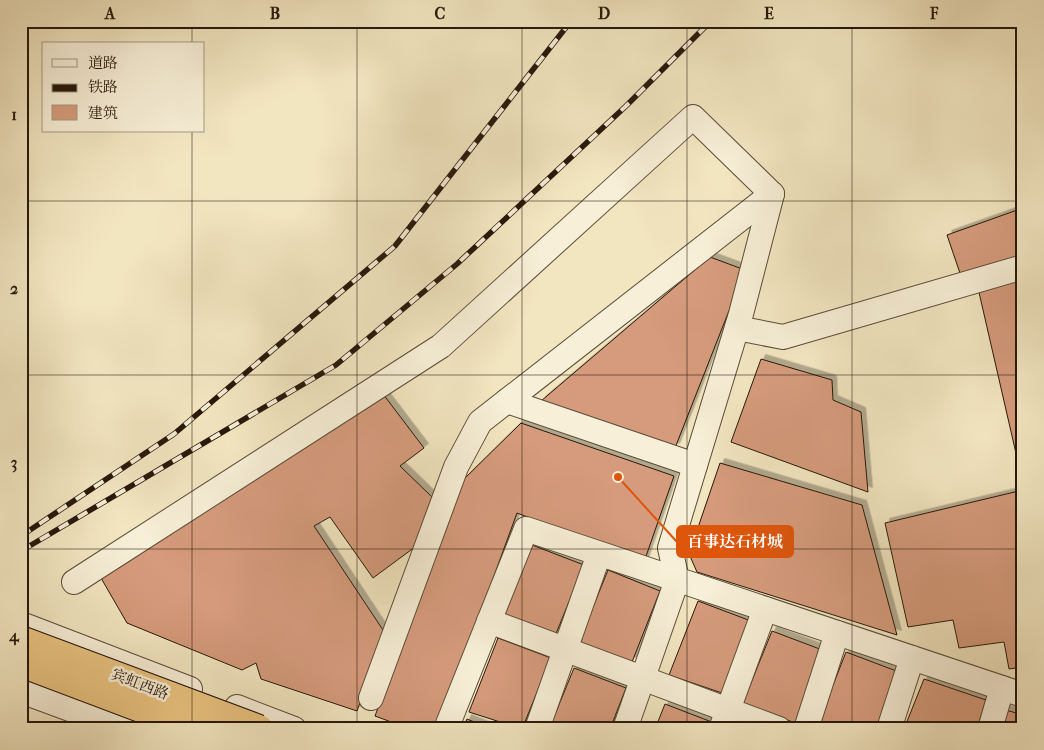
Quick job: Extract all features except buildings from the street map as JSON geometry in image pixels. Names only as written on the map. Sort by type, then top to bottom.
[{"type":"main road","name":"宾虹西路","points":[[21,640],[259,729]]},
{"type":"main road","name":"宾虹西路","points":[[21,663],[196,729]]},
{"type":"street","points":[[74,582],[440,346],[692,117],[772,194]]},
{"type":"street","points":[[625,729],[677,580],[670,548],[737,328],[772,194]]},
{"type":"street","points":[[371,698],[456,467],[480,422],[772,194]]},
{"type":"street","points":[[737,328],[783,337],[1023,268]]},
{"type":"street","points":[[507,401],[695,465]]},
{"type":"street","points":[[446,729],[526,529],[1012,691],[990,729]]},
{"type":"street","points":[[537,729],[599,554]]},
{"type":"street","points":[[725,719],[765,609]]},
{"type":"street","points":[[489,621],[643,678],[725,719],[779,729]]},
{"type":"street","points":[[21,624],[294,729]]},
{"type":"street","points":[[806,729],[837,633]]},
{"type":"street","points":[[889,729],[912,658]]},
{"type":"street","points":[[21,691],[124,729]]},
{"type":"street","points":[[180,729],[195,691]]},
{"type":"railway","points":[[21,536],[174,434],[395,246],[571,21]]},
{"type":"railway","points":[[21,551],[336,365],[457,264],[626,106],[711,21]]},
{"type":"place","name":"百事达石材城","points":[[618,477]]}]
